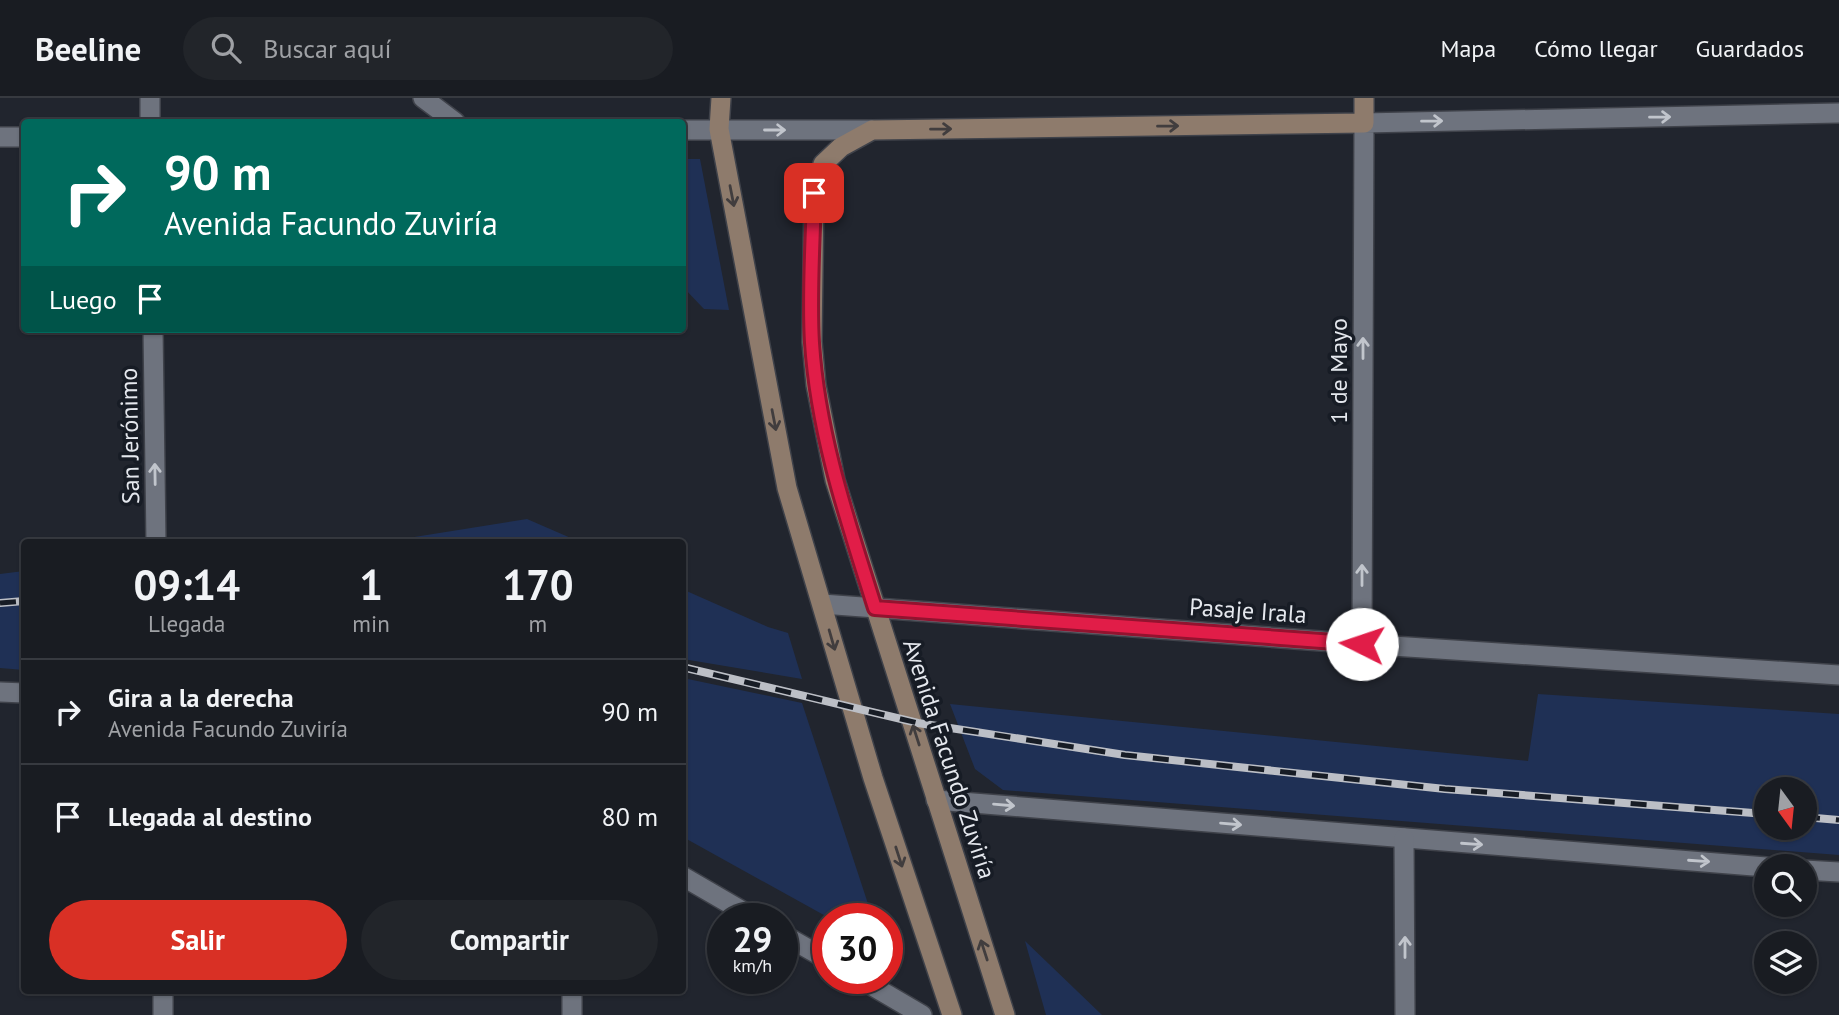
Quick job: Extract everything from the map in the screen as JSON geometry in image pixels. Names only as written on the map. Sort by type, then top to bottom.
[{"type":"main road","points":[[719,98],[719,129],[787,488],[873,778],[952,1015]]},
{"type":"main road","name":"1 de Mayo","points":[[1364,98],[1364,123]]},
{"type":"main road","points":[[872,130],[1364,123]]},
{"type":"main road","name":"Avenida Facundo Zuviría","points":[[872,130],[841,147],[823,164],[814,193],[812,342],[817,385],[835,480],[1005,1015]]},
{"type":"street","points":[[150,98],[150,119]]},
{"type":"street","points":[[423,98],[451,119]]},
{"type":"street","points":[[1364,123],[1839,113]]},
{"type":"street","name":"1 de Mayo","points":[[1362,644],[1364,123]]},
{"type":"street","points":[[686,130],[872,130]]},
{"type":"street","points":[[0,137],[21,137]]},
{"type":"street","name":"San Jerónimo","points":[[153,333],[156,539]]},
{"type":"street","name":"Pasaje Irala","points":[[822,604],[1839,676]]},
{"type":"street","points":[[0,692],[21,693]]},
{"type":"street","points":[[936,800],[1754,866]]},
{"type":"street","points":[[1404,838],[1405,1015]]},
{"type":"street","points":[[1817,871],[1839,872]]},
{"type":"street","points":[[686,878],[728,903]]},
{"type":"street","points":[[163,994],[163,1015]]},
{"type":"street","points":[[572,994],[572,1015]]},
{"type":"street","points":[[886,994],[922,1015]]},
{"type":"shaded area","points":[[686,159],[700,159],[729,310],[704,309],[686,290]]},
{"type":"shaded area","points":[[527,519],[573,539],[402,539]]},
{"type":"shaded area","points":[[21,571],[21,670],[0,668],[0,574]]},
{"type":"shaded area","points":[[686,591],[768,627],[788,633],[802,679],[686,660]]},
{"type":"shaded area","points":[[686,679],[802,703],[868,903],[812,903],[812,908],[686,839]]},
{"type":"shaded area","points":[[1538,694],[1839,714],[1839,855],[1003,790],[975,769],[950,704],[1528,761]]},
{"type":"shaded area","points":[[1025,941],[1102,1015],[1046,1015]]},
{"type":"railway","points":[[0,603],[21,601]]},
{"type":"railway","points":[[686,668],[918,723],[1125,755],[1445,789],[1754,813]]},
{"type":"railway","points":[[1817,818],[1839,820]]},
{"type":"route","points":[[814,193],[812,342],[817,385],[835,480],[875,608],[1362,644]]}]
